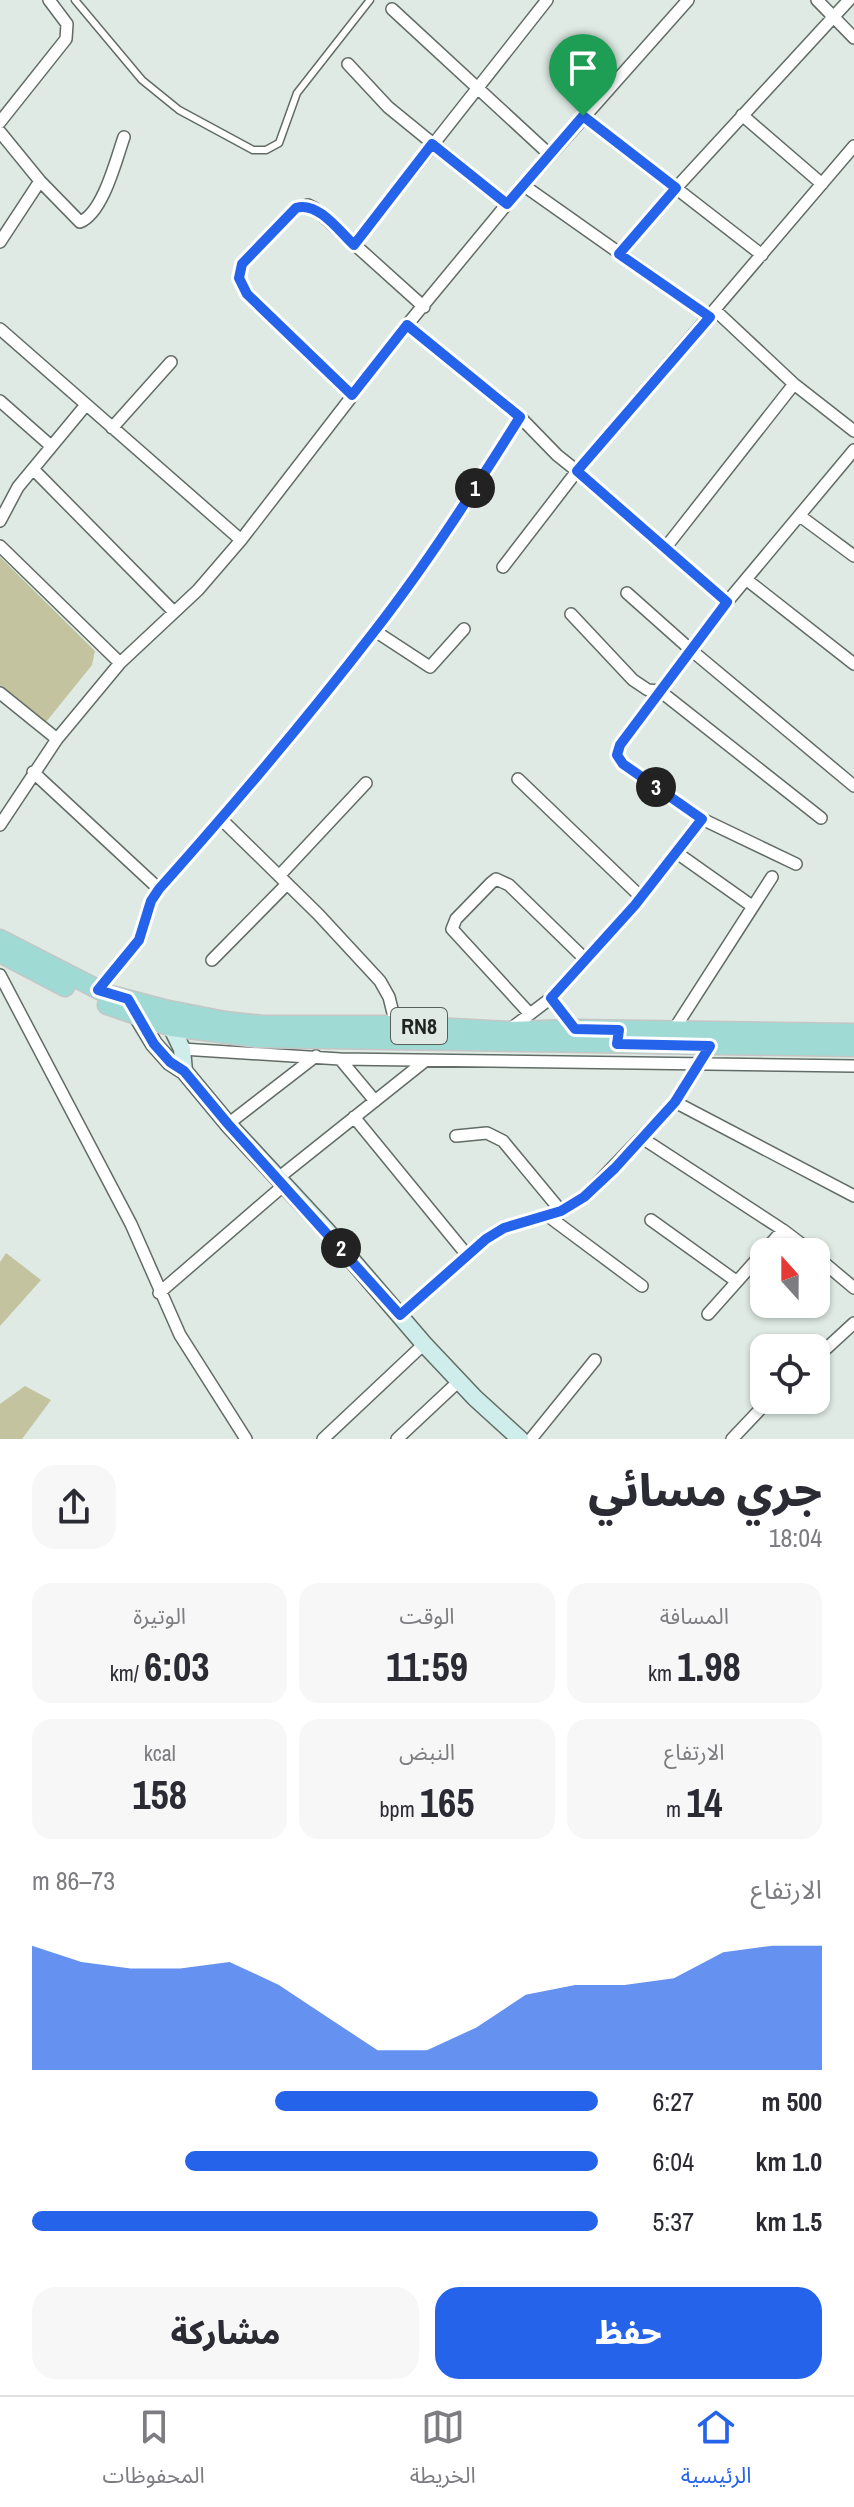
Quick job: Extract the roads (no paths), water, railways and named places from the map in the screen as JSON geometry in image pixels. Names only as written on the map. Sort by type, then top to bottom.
[{"type":"main road","name":"RN8","points":[[0,939],[172,1027],[258,1038],[308,1041],[618,1037],[673,1032],[854,1033]]},
{"type":"main road","name":"RN8","points":[[0,953],[85,997],[132,1008],[164,1009],[225,1021],[263,1025],[396,1025],[508,1031],[575,1029],[618,1037],[710,1046],[854,1047]]},
{"type":"street","points":[[0,122],[66,39],[67,24],[49,0]]},
{"type":"street","points":[[354,245],[547,0]]},
{"type":"street","points":[[0,825],[57,739],[120,663],[198,590],[241,540],[407,325],[507,204],[688,0]]},
{"type":"street","points":[[817,0],[854,38]]},
{"type":"street","points":[[619,254],[849,0]]},
{"type":"street","points":[[392,9],[549,154]]},
{"type":"street","points":[[348,64],[388,107],[507,204]]},
{"type":"street","points":[[742,115],[822,184]]},
{"type":"street","points":[[583,116],[762,255]]},
{"type":"street","points":[[0,132],[77,221],[84,221],[102,197],[124,137]]},
{"type":"street","points":[[503,567],[577,471],[854,146]]},
{"type":"street","points":[[0,242],[40,181]]},
{"type":"street","points":[[523,185],[619,254],[713,314],[854,431]]},
{"type":"street","points":[[352,395],[247,294],[239,278],[242,264],[296,208],[314,208],[424,307]]},
{"type":"street","points":[[407,325],[520,417],[557,455],[727,602]]},
{"type":"street","points":[[0,329],[241,540]]},
{"type":"street","points":[[112,428],[171,362]]},
{"type":"street","points":[[666,547],[794,384]]},
{"type":"street","points":[[0,401],[51,446]]},
{"type":"street","points":[[0,521],[18,487],[85,406]]},
{"type":"street","points":[[98,990],[139,940],[151,901],[159,889],[221,819],[375,631],[451,526],[520,417]]},
{"type":"street","points":[[796,864],[702,819],[623,764],[617,755],[620,745],[727,602],[854,450]]},
{"type":"street","points":[[33,469],[174,612]]},
{"type":"street","points":[[800,516],[854,556]]},
{"type":"street","points":[[0,546],[120,663]]},
{"type":"street","points":[[747,580],[854,664]]},
{"type":"street","points":[[627,593],[853,784]]},
{"type":"street","points":[[571,614],[633,680],[648,690],[660,691],[821,818]]},
{"type":"street","points":[[375,631],[430,667],[464,629]]},
{"type":"street","points":[[0,693],[57,739]]},
{"type":"street","points":[[33,772],[159,889]]},
{"type":"street","points":[[518,779],[641,897]]},
{"type":"street","points":[[212,960],[366,783]]},
{"type":"street","points":[[221,819],[318,914],[386,989],[396,1025]]},
{"type":"street","points":[[508,1031],[551,998],[586,960],[641,897],[702,819]]},
{"type":"street","points":[[677,853],[752,906]]},
{"type":"street","points":[[673,1032],[772,877]]},
{"type":"street","points":[[530,1014],[452,929],[456,919],[496,879],[509,885],[586,960]]},
{"type":"street","points":[[0,975],[131,1224],[159,1293],[192,1356],[246,1439]]},
{"type":"street","points":[[551,998],[575,1029]]},
{"type":"street","points":[[132,1008],[154,1044],[170,1062],[184,1071],[424,1344],[520,1439]]},
{"type":"street","points":[[164,1009],[182,1049],[184,1071]]},
{"type":"street","points":[[400,1315],[467,1255],[504,1228],[561,1211],[584,1197],[675,1102],[710,1046]]},
{"type":"street","points":[[182,1049],[340,1059],[854,1066]]},
{"type":"street","points":[[228,1124],[316,1056]]},
{"type":"street","points":[[340,1059],[375,1101]]},
{"type":"street","points":[[159,1293],[354,1117],[425,1061]]},
{"type":"street","points":[[675,1102],[854,1196]]},
{"type":"street","points":[[354,1117],[467,1255]]},
{"type":"street","points":[[456,1136],[487,1133],[503,1141],[561,1211]]},
{"type":"street","points":[[642,1138],[793,1238]]},
{"type":"street","points":[[548,1216],[642,1286]]},
{"type":"street","points":[[651,1220],[736,1281]]},
{"type":"street","points":[[708,1314],[783,1230]]},
{"type":"street","points":[[830,1268],[854,1288]]},
{"type":"street","points":[[830,1345],[854,1323]]},
{"type":"street","points":[[323,1439],[424,1344]]},
{"type":"street","points":[[531,1439],[595,1360]]},
{"type":"street","points":[[397,1439],[459,1381]]},
{"type":"street","points":[[732,1439],[756,1414]]},
{"type":"lane","points":[[75,0],[142,80],[179,110],[253,150],[266,150],[279,143],[297,93],[370,0]]}]
